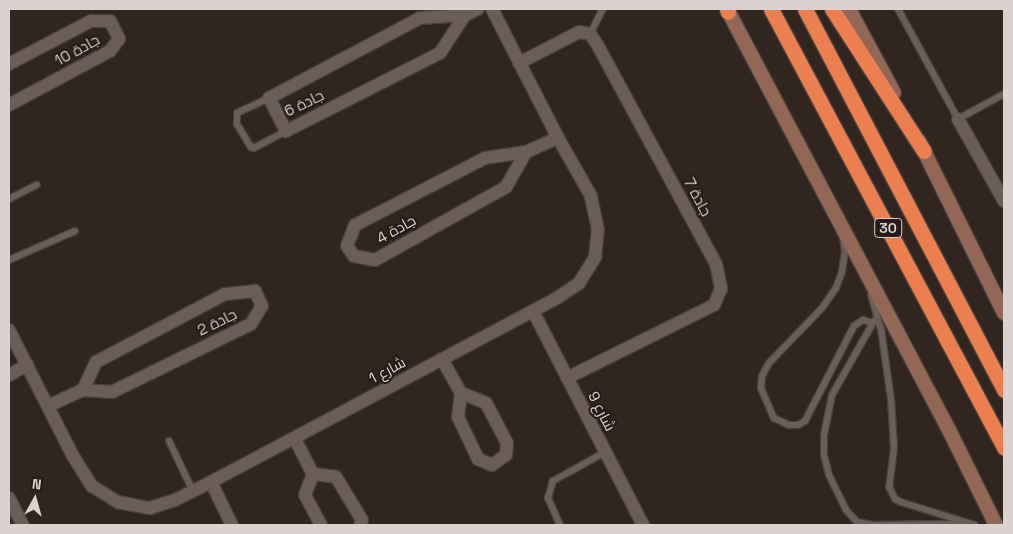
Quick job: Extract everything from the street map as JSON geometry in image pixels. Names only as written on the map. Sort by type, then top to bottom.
[{"type":"highway","name":"30","points":[[771,9],[1004,448]]},
{"type":"highway","name":"30","points":[[805,9],[1004,390]]},
{"type":"highway","points":[[832,9],[924,151]]},
{"type":"main road","points":[[849,9],[999,296],[1004,313]]},
{"type":"main road","points":[[727,10],[950,432],[996,525]]},
{"type":"street","name":"جادة 6","points":[[465,15],[440,53],[286,131],[269,98],[420,18],[465,15],[478,9]]},
{"type":"street","name":"شارع 1","points":[[9,330],[73,456],[92,486],[118,502],[150,508],[193,491],[295,439],[533,311],[579,283],[596,258],[598,230],[591,196],[558,138],[492,9]]},
{"type":"street","name":"جادة 10","points":[[9,64],[91,21],[110,21],[119,39],[110,51],[9,105]]},
{"type":"street","points":[[519,63],[579,32],[590,34]]},
{"type":"street","name":"جادة 7","points":[[567,378],[714,305],[721,288],[716,264],[590,34]]},
{"type":"street","points":[[958,119],[1004,201]]},
{"type":"street","name":"جادة 4","points":[[526,152],[506,187],[374,260],[354,256],[347,246],[355,225],[485,158],[526,152],[558,138]]},
{"type":"street","name":"جادة 2","points":[[48,406],[83,390],[112,392],[251,324],[262,306],[255,291],[225,294],[96,362],[83,390]]},
{"type":"street","name":"شارع 9","points":[[533,311],[643,525]]},
{"type":"street","points":[[442,359],[461,393],[458,417],[478,459],[492,465],[506,455],[508,443],[486,403],[461,393]]},
{"type":"street","points":[[9,375],[26,365]]},
{"type":"street","points":[[295,439],[313,474],[305,495],[321,525]]},
{"type":"street","points":[[313,474],[336,477],[362,520],[360,525]]},
{"type":"street","points":[[211,482],[232,525]]},
{"type":"street","points":[[9,498],[23,525]]},
{"type":"lane","points":[[590,34],[603,9]]},
{"type":"lane","points":[[898,9],[958,119],[1004,94]]},
{"type":"lane","points":[[269,98],[237,113],[237,124],[251,147],[254,148],[286,131]]},
{"type":"lane","points":[[9,199],[37,185]]},
{"type":"lane","points":[[9,260],[75,231]]},
{"type":"lane","points":[[844,233],[878,313],[892,409],[894,448],[889,487],[895,499],[901,502],[975,525]]},
{"type":"lane","points":[[844,233],[845,252],[842,272],[836,288],[822,308],[769,363],[762,376],[761,388],[774,418],[789,425],[798,425],[805,421],[854,326],[863,320],[873,324]]},
{"type":"lane","points":[[878,313],[832,394],[827,419],[824,462],[846,510],[857,522],[873,525],[944,523],[975,525]]},
{"type":"lane","points":[[169,441],[193,491]]},
{"type":"lane","points":[[560,525],[548,498],[553,481],[606,452]]}]
